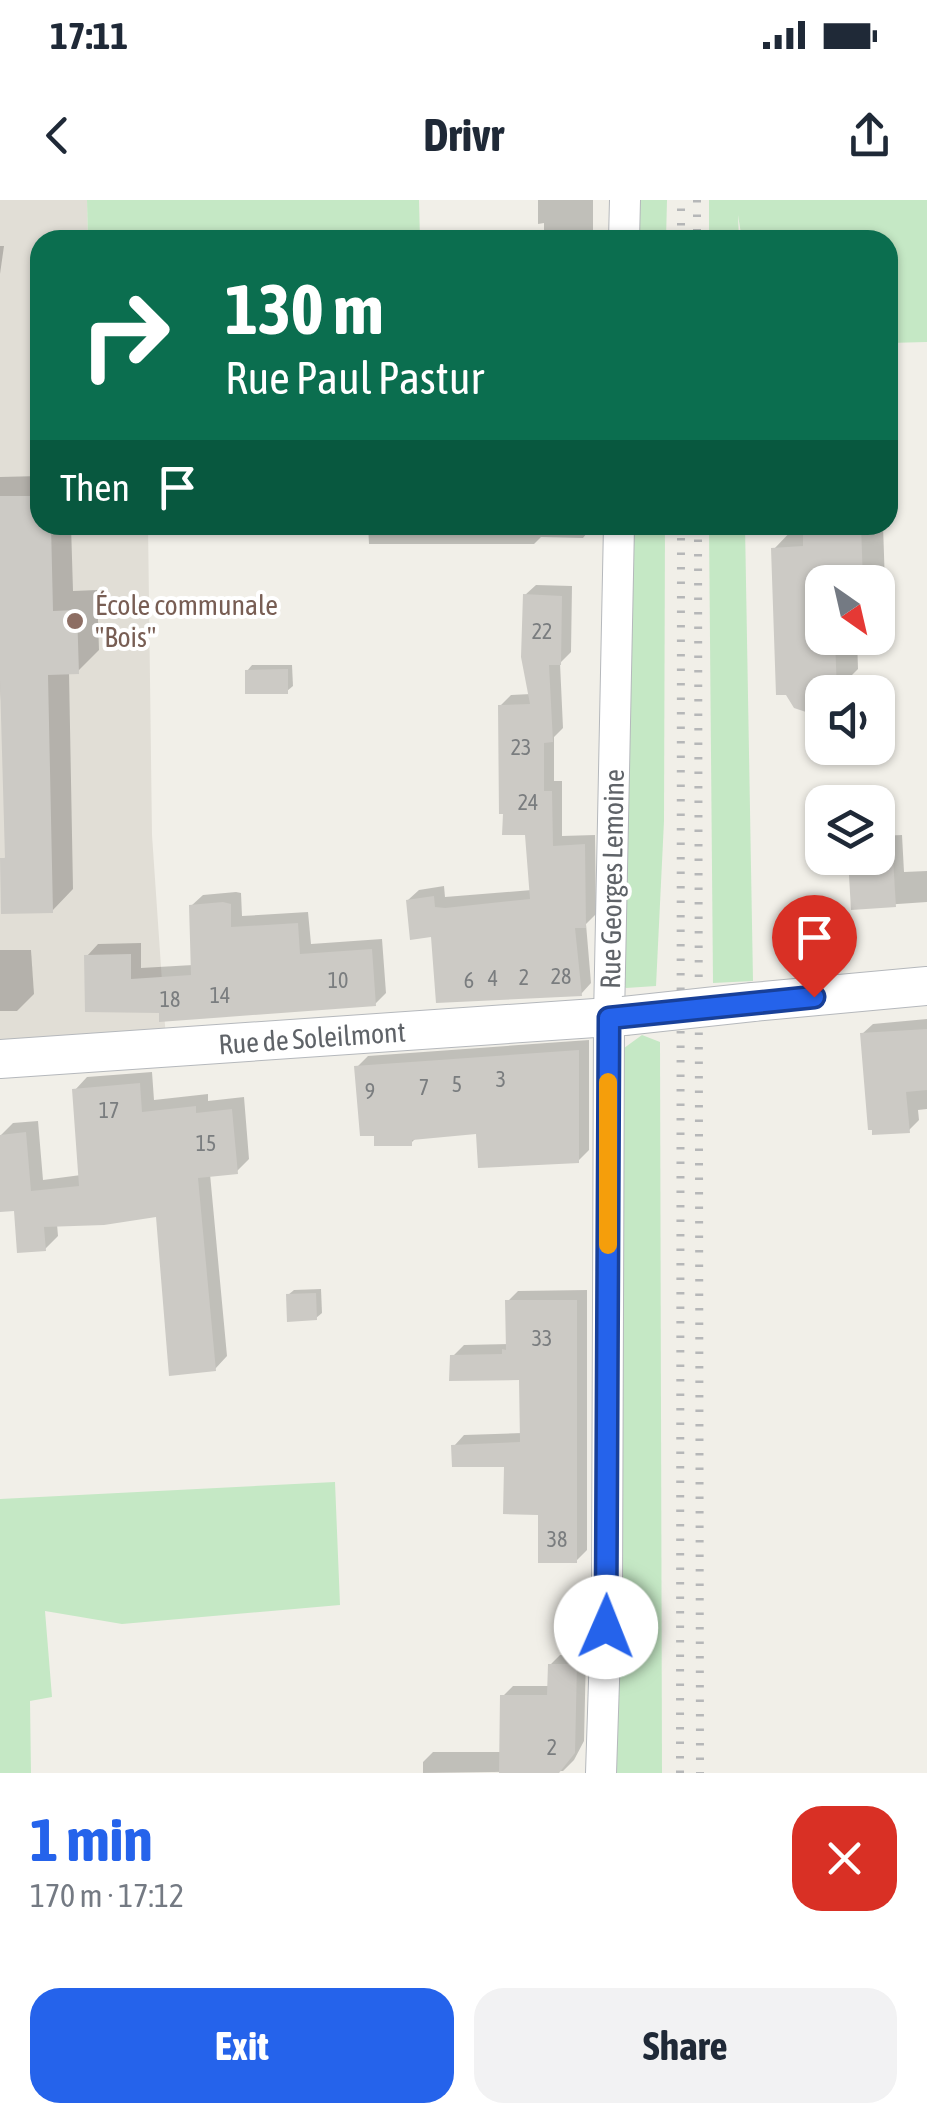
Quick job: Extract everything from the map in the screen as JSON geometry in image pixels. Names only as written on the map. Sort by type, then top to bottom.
[{"type":"street","points":[[624,230],[625,200]]},
{"type":"street","name":"Rue Georges Lemoine","points":[[601,1773],[616,1017],[619,535]]},
{"type":"street","name":"Rue de Soleilmont","points":[[0,1059],[616,1017],[927,986]]},
{"type":"shaded area","name":"École communale \"Bois\"","points":[[0,200],[87,200],[88,230],[30,230],[30,535],[148,535],[152,835],[166,1040],[0,1050]]},
{"type":"green space","points":[[87,200],[419,200],[420,230],[88,230]]},
{"type":"green space","points":[[628,200],[667,200],[666,230],[627,230]]},
{"type":"green space","points":[[709,200],[927,200],[927,342],[898,343],[898,230],[740,230],[738,215],[739,230],[709,230]]},
{"type":"green space","points":[[619,535],[665,535],[664,821],[656,986],[626,988],[610,974]]},
{"type":"green space","points":[[709,535],[745,535],[753,981],[713,983]]},
{"type":"green space","points":[[642,1035],[660,1042],[662,1773],[617,1773],[609,1059]]},
{"type":"green space","points":[[335,1482],[340,1605],[122,1624],[45,1611],[52,1697],[30,1701],[31,1773],[0,1773],[0,1499]]},
{"type":"building","points":[[0,496],[30,496],[30,535],[51,535],[53,611],[77,610],[79,674],[48,675],[53,913],[1,914],[0,858],[5,858]]},
{"type":"building","points":[[803,535],[861,535],[862,565],[805,565],[805,655],[836,655],[836,675],[805,675],[805,712],[794,708],[786,695],[776,695],[771,548],[803,546]]},
{"type":"building","points":[[523,594],[562,596],[561,665],[549,665],[553,742],[544,743],[544,791],[552,791],[553,846],[585,844],[586,928],[575,928],[582,996],[436,1003],[431,937],[410,940],[406,900],[434,896],[435,907],[445,908],[530,899],[525,835],[502,835],[503,814],[499,814],[498,705],[530,704],[521,657]]},
{"type":"building","points":[[288,669],[288,694],[245,694],[245,670]]},
{"type":"building","points":[[849,875],[894,875],[896,907],[851,910]]},
{"type":"building","points":[[231,904],[231,927],[298,923],[300,954],[372,949],[376,1006],[159,1022],[159,1013],[85,1012],[84,955],[131,954],[131,979],[191,975],[189,905]]},
{"type":"building","points":[[927,1029],[927,1090],[906,1092],[910,1133],[872,1135],[872,1130],[868,1130],[860,1033]]},
{"type":"building","points":[[579,1050],[579,1163],[478,1168],[476,1134],[412,1140],[412,1146],[374,1146],[374,1136],[360,1136],[354,1066]]},
{"type":"building","points":[[140,1083],[142,1112],[196,1106],[196,1113],[232,1109],[238,1174],[198,1178],[216,1371],[169,1376],[156,1217],[104,1225],[44,1227],[46,1251],[17,1253],[14,1211],[0,1212],[0,1135],[26,1132],[31,1191],[79,1186],[72,1089]]},
{"type":"building","points":[[316,1293],[317,1320],[287,1322],[286,1294]]},
{"type":"building","points":[[505,1300],[577,1300],[577,1563],[538,1563],[538,1515],[503,1514],[504,1467],[452,1467],[451,1445],[520,1442],[519,1380],[449,1381],[450,1355],[502,1354],[502,1349],[506,1350]]},
{"type":"building","points":[[548,1664],[577,1664],[575,1753],[559,1773],[499,1773],[500,1695],[547,1695]]},
{"type":"railway","points":[[681,200],[681,230]]},
{"type":"railway","points":[[697,200],[697,230]]},
{"type":"railway","points":[[680,1773],[681,535]]},
{"type":"railway","points":[[698,535],[700,1773]]},
{"type":"slow traffic","points":[[608,1082],[608,1245]]},
{"type":"place","name":"École communale \"Bois\"","points":[[75,621]]},
{"type":"route","points":[[606,1627],[609,1018],[814,997]]}]
